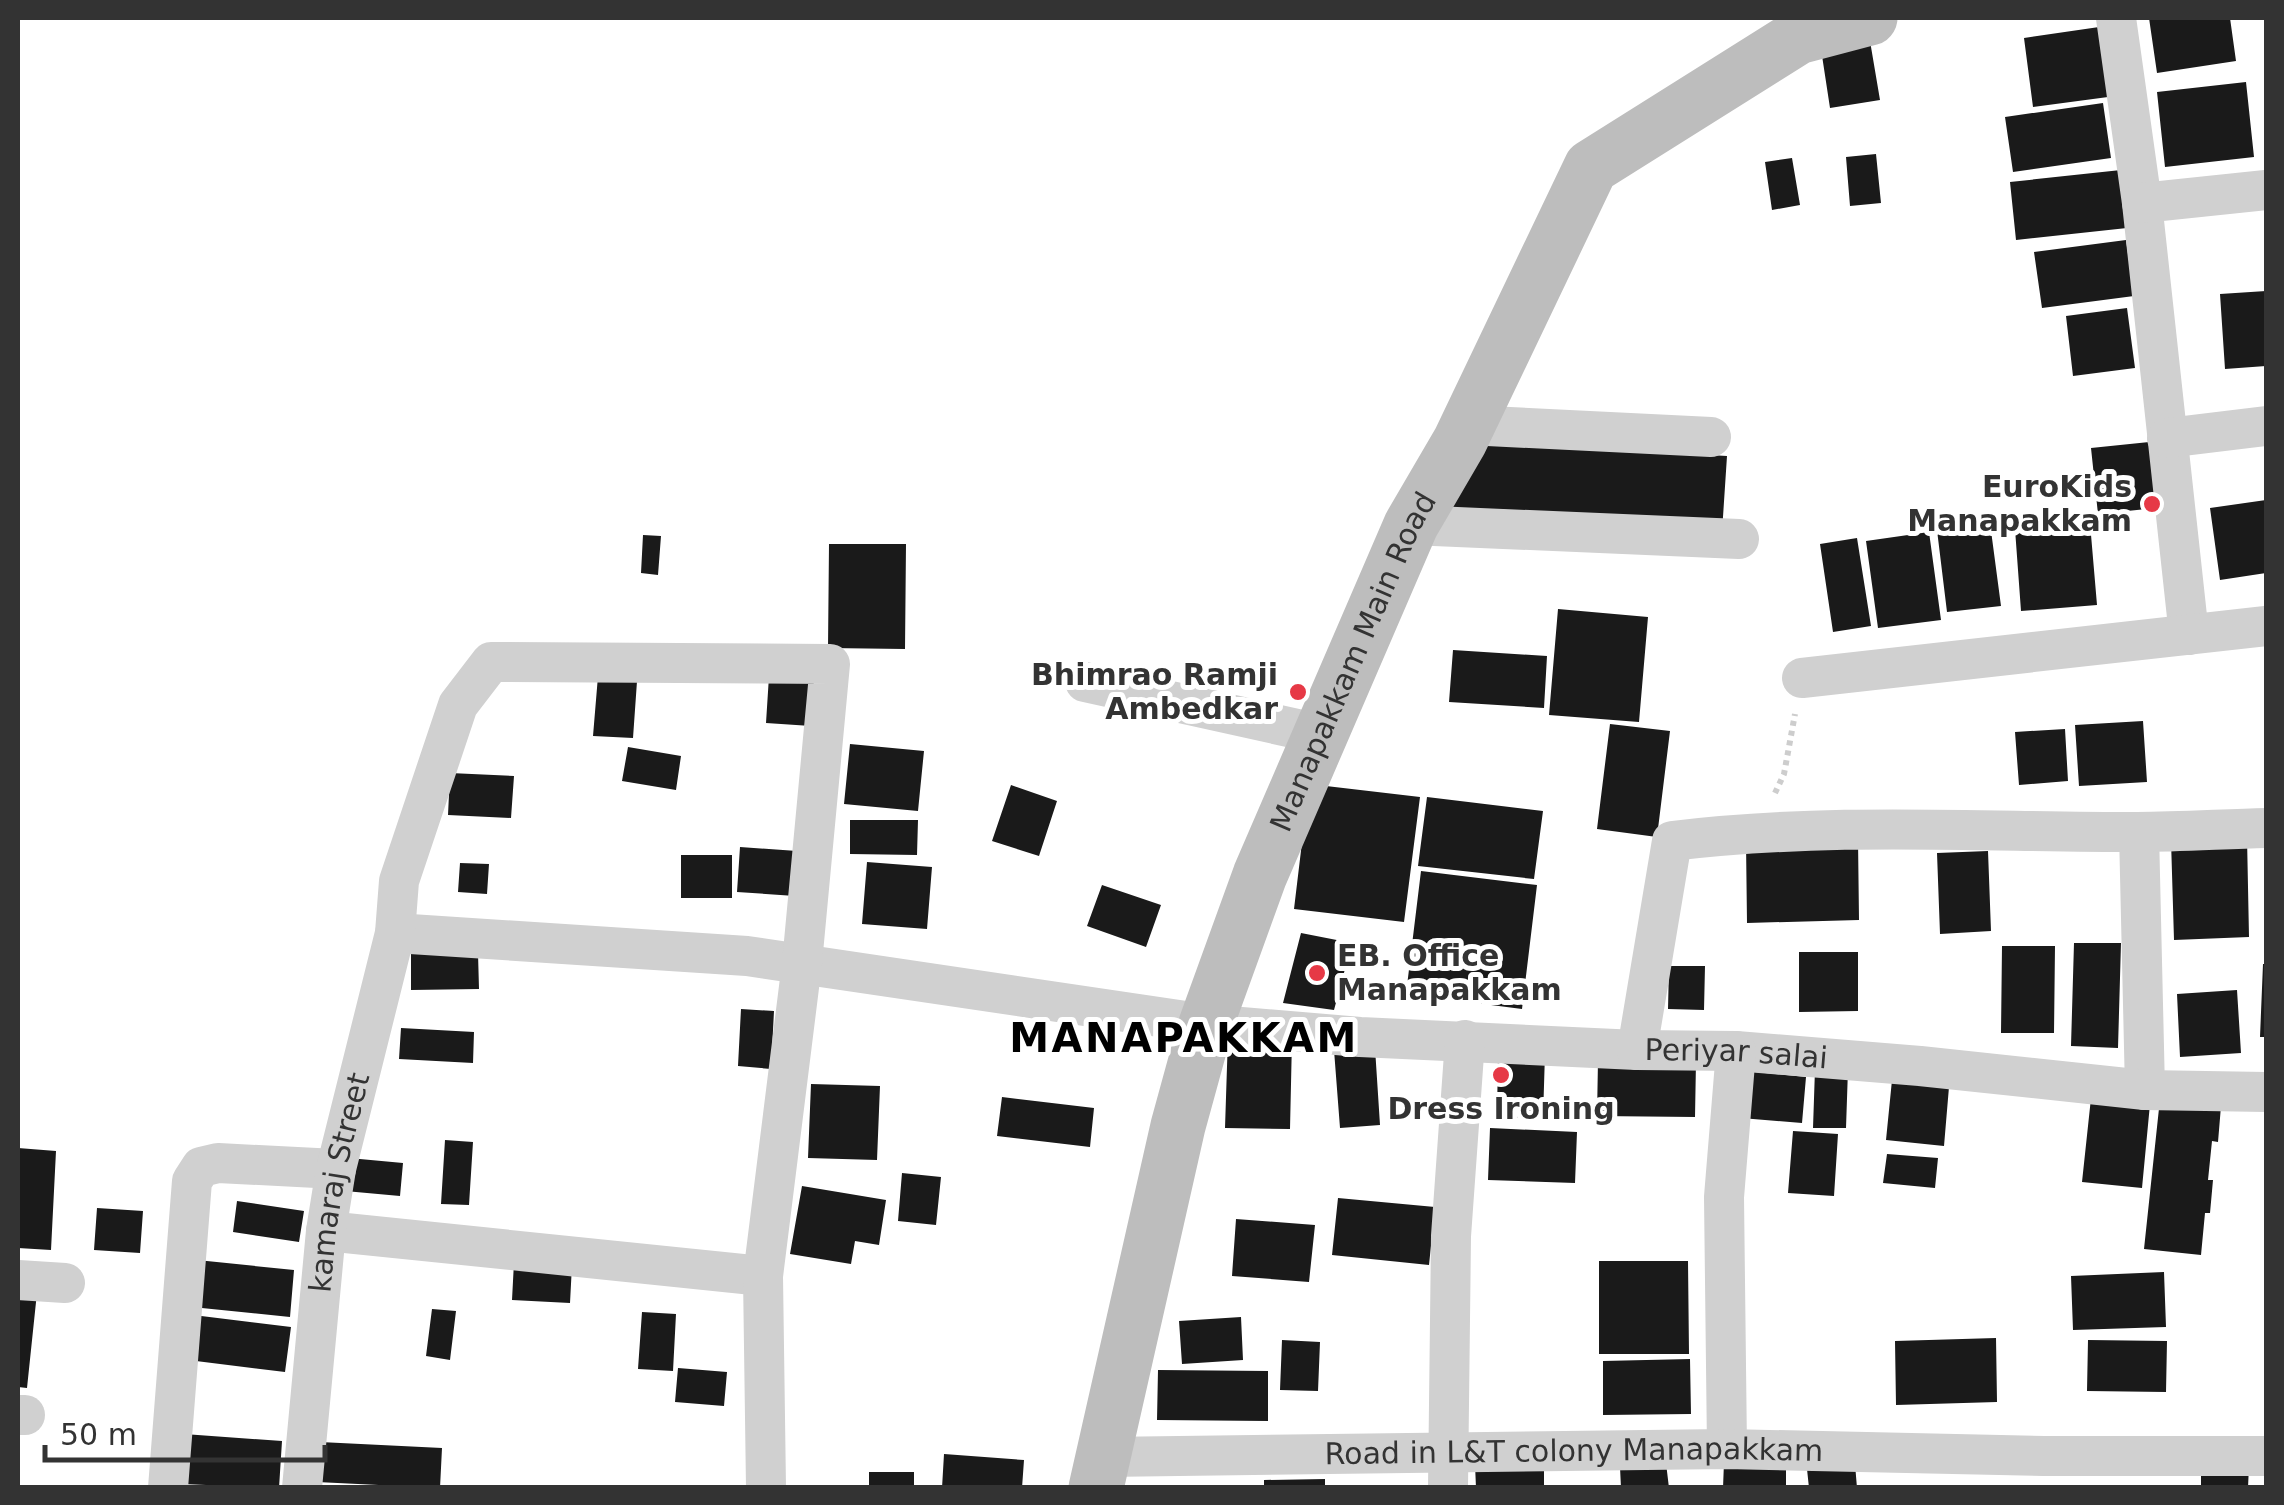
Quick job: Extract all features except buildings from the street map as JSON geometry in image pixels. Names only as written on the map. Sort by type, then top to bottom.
[{"type":"main road","name":"Manapakkam Main Road","points":[[1100,1472],[1178,1126],[1206,1024],[1260,875],[1411,525],[1468,425],[1591,167],[1798,37],[1870,18]]},
{"type":"street","points":[[2116,18],[2142,203],[2189,635]]},
{"type":"street","points":[[2142,203],[2266,190]]},
{"type":"street","points":[[1468,425],[1711,437]]},
{"type":"street","points":[[2167,438],[2266,426]]},
{"type":"street","points":[[1411,525],[1740,539]]},
{"type":"street","points":[[1802,678],[2266,626]]},
{"type":"street","name":"kamaraj Street","points":[[302,1488],[326,1231],[336,1169],[395,933],[399,880],[458,705],[491,662],[830,664],[802,964]]},
{"type":"street","points":[[1085,682],[1320,734]]},
{"type":"street","points":[[1636,1050],[1672,841],[1757,831],[1868,827],[2139,832],[2266,828]]},
{"type":"street","points":[[2139,832],[2145,1090]]},
{"type":"street","name":"Periyar salai","points":[[395,933],[747,956],[1206,1024],[1360,1037],[1736,1051],[2145,1090],[2266,1092]]},
{"type":"street","points":[[766,1488],[763,1276],[802,964]]},
{"type":"street","points":[[1449,1471],[1451,1236],[1465,1040]]},
{"type":"street","points":[[1727,1449],[1724,1197],[1736,1051]]},
{"type":"street","points":[[168,1488],[192,1181],[200,1166],[218,1163],[336,1169]]},
{"type":"street","points":[[326,1231],[763,1276]]},
{"type":"street","points":[[18,1280],[65,1283]]},
{"type":"street","name":"Road in L&T colony Manapakkam","points":[[1100,1472],[1449,1471],[1727,1449],[2043,1472],[2266,1456]]},
{"type":"path","points":[[1757,831],[1784,774],[1802,678]]},
{"type":"place","name":"EuroKids Manapakkam","points":[[2152,504]]},
{"type":"place","name":"Bhimrao Ramji Ambedkar","points":[[1298,692]]},
{"type":"place","name":"EB. Office Manapakkam","points":[[1317,973]]},
{"type":"place","name":"Dress Ironing","points":[[1501,1075]]},
{"type":"district","name":"MANAPAKKAM","points":[[1184,1038]]}]
